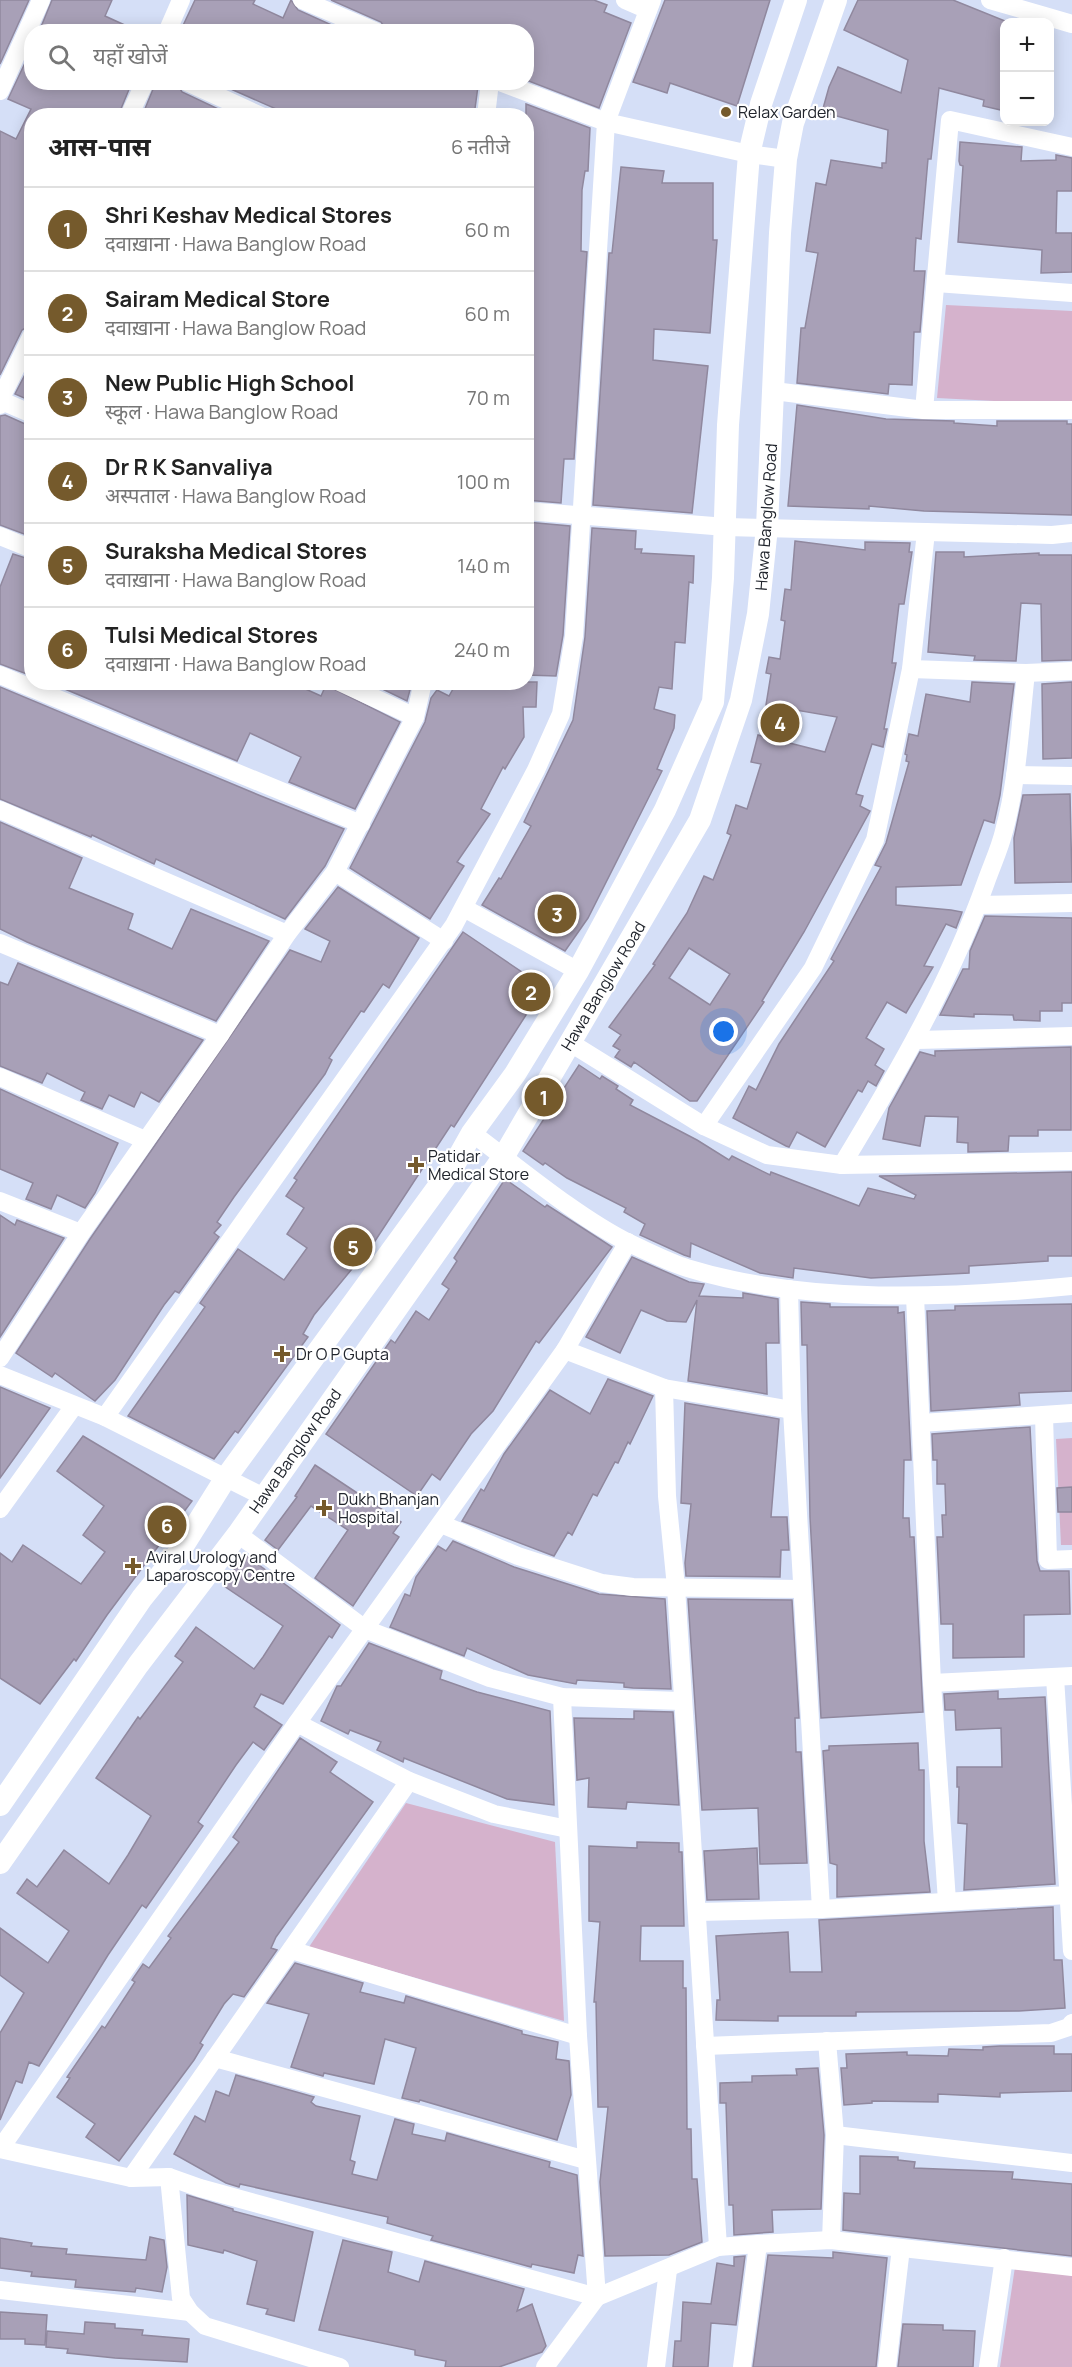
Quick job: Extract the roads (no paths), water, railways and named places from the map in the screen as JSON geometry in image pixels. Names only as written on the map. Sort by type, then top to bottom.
[{"type":"street","points":[[30,24],[41,0]]},
{"type":"street","points":[[170,24],[181,0]]},
{"type":"street","points":[[302,0],[358,24]]},
{"type":"street","points":[[105,1417],[444,941],[464,908],[536,771],[561,714],[574,636],[606,122],[650,5],[625,0]]},
{"type":"street","name":"Hawa Banglow Road","points":[[0,1805],[142,1598],[180,1551],[225,1479],[454,1165],[472,1133],[515,1074],[578,971],[665,810],[713,702],[726,527],[728,425],[749,154],[761,104],[796,0]]},
{"type":"street","name":"Hawa Banglow Road","points":[[0,1863],[138,1665],[238,1534],[262,1496],[504,1156],[700,820],[741,700],[758,614],[767,527],[780,233],[786,159],[793,123],[836,0]]},
{"type":"street","points":[[990,0],[1033,7],[1072,24]]},
{"type":"street","points":[[0,91],[24,38]]},
{"type":"street","points":[[133,108],[141,90]]},
{"type":"street","points":[[204,90],[244,108]]},
{"type":"street","points":[[487,108],[489,90]]},
{"type":"street","points":[[521,90],[606,122],[749,154],[786,159]]},
{"type":"street","points":[[924,410],[950,120],[1072,147]]},
{"type":"street","points":[[936,283],[1072,293]]},
{"type":"street","points":[[24,353],[1,402],[24,411]]},
{"type":"street","points":[[774,391],[924,410],[1072,410]]},
{"type":"street","points":[[534,511],[726,527],[1052,535],[1072,533]]},
{"type":"street","points":[[704,1126],[813,968],[875,840],[911,669],[926,532]]},
{"type":"street","points":[[0,536],[24,546]]},
{"type":"street","points":[[911,669],[1026,673],[1072,671]]},
{"type":"street","points":[[842,1165],[916,1040],[956,958],[978,904],[1004,831],[1015,775],[1026,673]]},
{"type":"street","points":[[0,675],[24,685]]},
{"type":"street","points":[[36,690],[361,824]]},
{"type":"street","points":[[357,690],[415,717]]},
{"type":"street","points":[[0,1358],[81,1233],[220,1035],[287,934],[335,872],[415,717],[421,690]]},
{"type":"street","points":[[1015,775],[1072,776]]},
{"type":"street","points":[[0,810],[287,934]]},
{"type":"street","points":[[335,872],[444,941]]},
{"type":"street","points":[[978,904],[1072,903]]},
{"type":"street","points":[[464,908],[578,971]]},
{"type":"street","points":[[0,943],[220,1035]]},
{"type":"street","points":[[916,1040],[1072,1036]]},
{"type":"street","points":[[569,1042],[704,1126],[767,1155],[842,1165],[1072,1161]]},
{"type":"street","points":[[0,1077],[146,1140]]},
{"type":"street","points":[[472,1133],[604,1229],[687,1268],[789,1289],[915,1296],[978,1295],[1072,1286]]},
{"type":"street","points":[[0,1201],[81,1233]]},
{"type":"street","points":[[597,2297],[212,2192],[169,2177],[131,2178],[0,2149],[297,1724],[565,1350],[628,1242]]},
{"type":"street","points":[[789,1289],[792,1410],[821,1909]]},
{"type":"street","points":[[915,1296],[932,1683],[947,1901]]},
{"type":"street","points":[[565,1350],[664,1388],[792,1410]]},
{"type":"street","points":[[0,1375],[105,1417],[262,1496]]},
{"type":"street","points":[[664,1388],[667,1496],[676,1587],[681,1701],[698,1912],[718,2247]]},
{"type":"street","points":[[0,1509],[74,1406]]},
{"type":"street","points":[[921,1423],[1072,1413]]},
{"type":"street","points":[[1044,1415],[1048,1560],[1072,1559]]},
{"type":"street","points":[[441,1524],[518,1556],[602,1583],[802,1589]]},
{"type":"street","points":[[238,1534],[365,1629],[490,1678],[562,1697],[681,1701]]},
{"type":"street","points":[[932,1683],[1064,1677],[1068,1895],[1072,1951]]},
{"type":"street","points":[[562,1697],[578,2036],[597,2297]]},
{"type":"street","points":[[297,1724],[409,1781],[494,1814],[568,1829]]},
{"type":"street","points":[[131,2178],[409,1781]]},
{"type":"street","points":[[698,1912],[821,1909],[1068,1895]]},
{"type":"street","points":[[291,1950],[578,2036]]},
{"type":"street","points":[[705,2046],[1051,2032],[1069,2027],[1072,2023]]},
{"type":"street","points":[[827,2041],[835,2135],[831,2240]]},
{"type":"street","points":[[215,2058],[586,2160]]},
{"type":"street","points":[[835,2135],[1072,2163]]},
{"type":"street","points":[[169,2177],[181,2298],[190,2312],[205,2326],[340,2367]]},
{"type":"street","points":[[545,2367],[597,2297],[669,2270],[718,2247],[831,2240],[1072,2267]]},
{"type":"street","points":[[742,2367],[758,2244]]},
{"type":"street","points":[[887,2367],[901,2248]]},
{"type":"street","points":[[988,2367],[1004,2258]]},
{"type":"street","points":[[656,2367],[669,2270]]},
{"type":"street","points":[[0,2290],[190,2312]]},
{"type":"place","name":"Relax Garden","points":[[726,112]]},
{"type":"place","name":"Dr R K Sanvaliya","points":[[780,723]]},
{"type":"place","name":"New Public High School","points":[[557,914]]},
{"type":"place","name":"Sairam Medical Store","points":[[531,992]]},
{"type":"place","name":"Shri Keshav Medical Stores","points":[[544,1097]]},
{"type":"place","name":"Patidar Medical Store","points":[[416,1165]]},
{"type":"place","name":"Suraksha Medical Stores","points":[[353,1247]]},
{"type":"place","name":"Dr O P Gupta","points":[[282,1354]]},
{"type":"place","name":"Dukh Bhanjan Hospital","points":[[324,1508]]},
{"type":"place","name":"Tulsi Medical Stores","points":[[167,1525]]},
{"type":"place","name":"Aviral Urology and Laparoscopy Centre","points":[[133,1566]]}]
